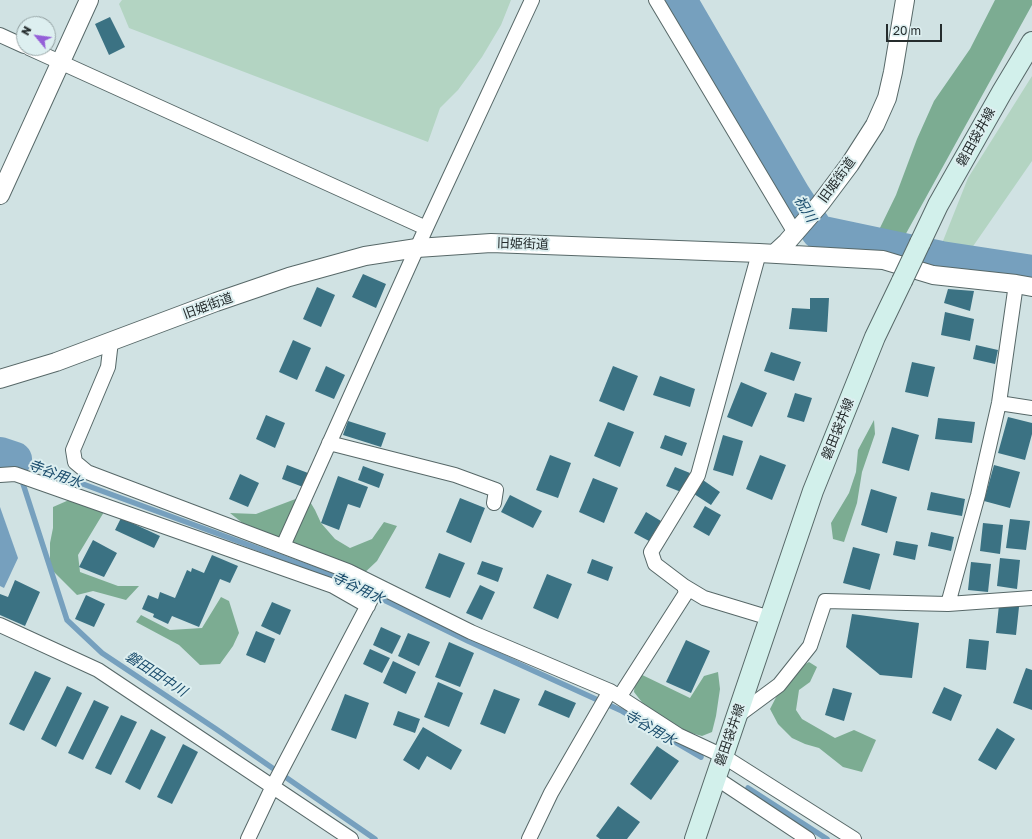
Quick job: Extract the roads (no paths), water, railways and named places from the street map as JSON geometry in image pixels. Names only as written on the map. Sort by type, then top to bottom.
[{"type":"main road","name":"磐田袋井線","points":[[695,839],[813,491],[875,337],[945,192],[1032,42]]},
{"type":"street","points":[[0,195],[89,0]]},
{"type":"street","points":[[283,546],[426,228],[532,0]]},
{"type":"street","points":[[656,0],[795,233]]},
{"type":"street","name":"旧姫街道","points":[[0,379],[56,362],[288,277],[365,256],[417,248],[491,243],[766,254],[795,233],[820,204],[850,164],[875,125],[887,98],[904,0]]},
{"type":"street","points":[[0,35],[16,42]]},
{"type":"street","points":[[47,56],[426,228]]},
{"type":"street","points":[[770,618],[704,598],[684,586],[656,564],[651,552],[698,475],[766,254],[883,260],[933,275],[1024,286],[978,495],[948,604]]},
{"type":"street","points":[[111,341],[108,367],[73,450],[75,462],[87,472],[348,571],[471,632],[615,694],[678,735],[723,756],[854,839]]},
{"type":"street","points":[[999,403],[1032,408]]},
{"type":"street","points":[[329,443],[462,477],[496,490],[494,503]]},
{"type":"street","points":[[0,475],[14,474],[333,586],[368,606]]},
{"type":"street","points":[[248,839],[273,786],[378,586]]},
{"type":"street","points":[[530,839],[551,793],[615,694],[686,593],[684,586]]},
{"type":"street","points":[[737,716],[779,685],[810,646],[824,601],[948,604],[1032,598]]},
{"type":"street","points":[[0,625],[98,670],[352,839]]},
{"type":"street","points":[[716,778],[808,839]]},
{"type":"water","points":[[0,507],[18,558],[4,588],[0,586]]},
{"type":"waterway","name":"祝川","points":[[680,0],[793,194],[818,232],[941,258],[1032,272]]},
{"type":"waterway","name":"寺谷用水","points":[[0,454],[15,459]]},
{"type":"waterway","name":"寺谷用水","points":[[15,459],[341,579],[468,641],[622,711],[701,757]]},
{"type":"waterway","name":"磐田田中川","points":[[15,459],[67,620],[102,653],[216,729],[375,839]]},
{"type":"waterway","name":"寺谷用水","points":[[748,788],[827,839]]}]
